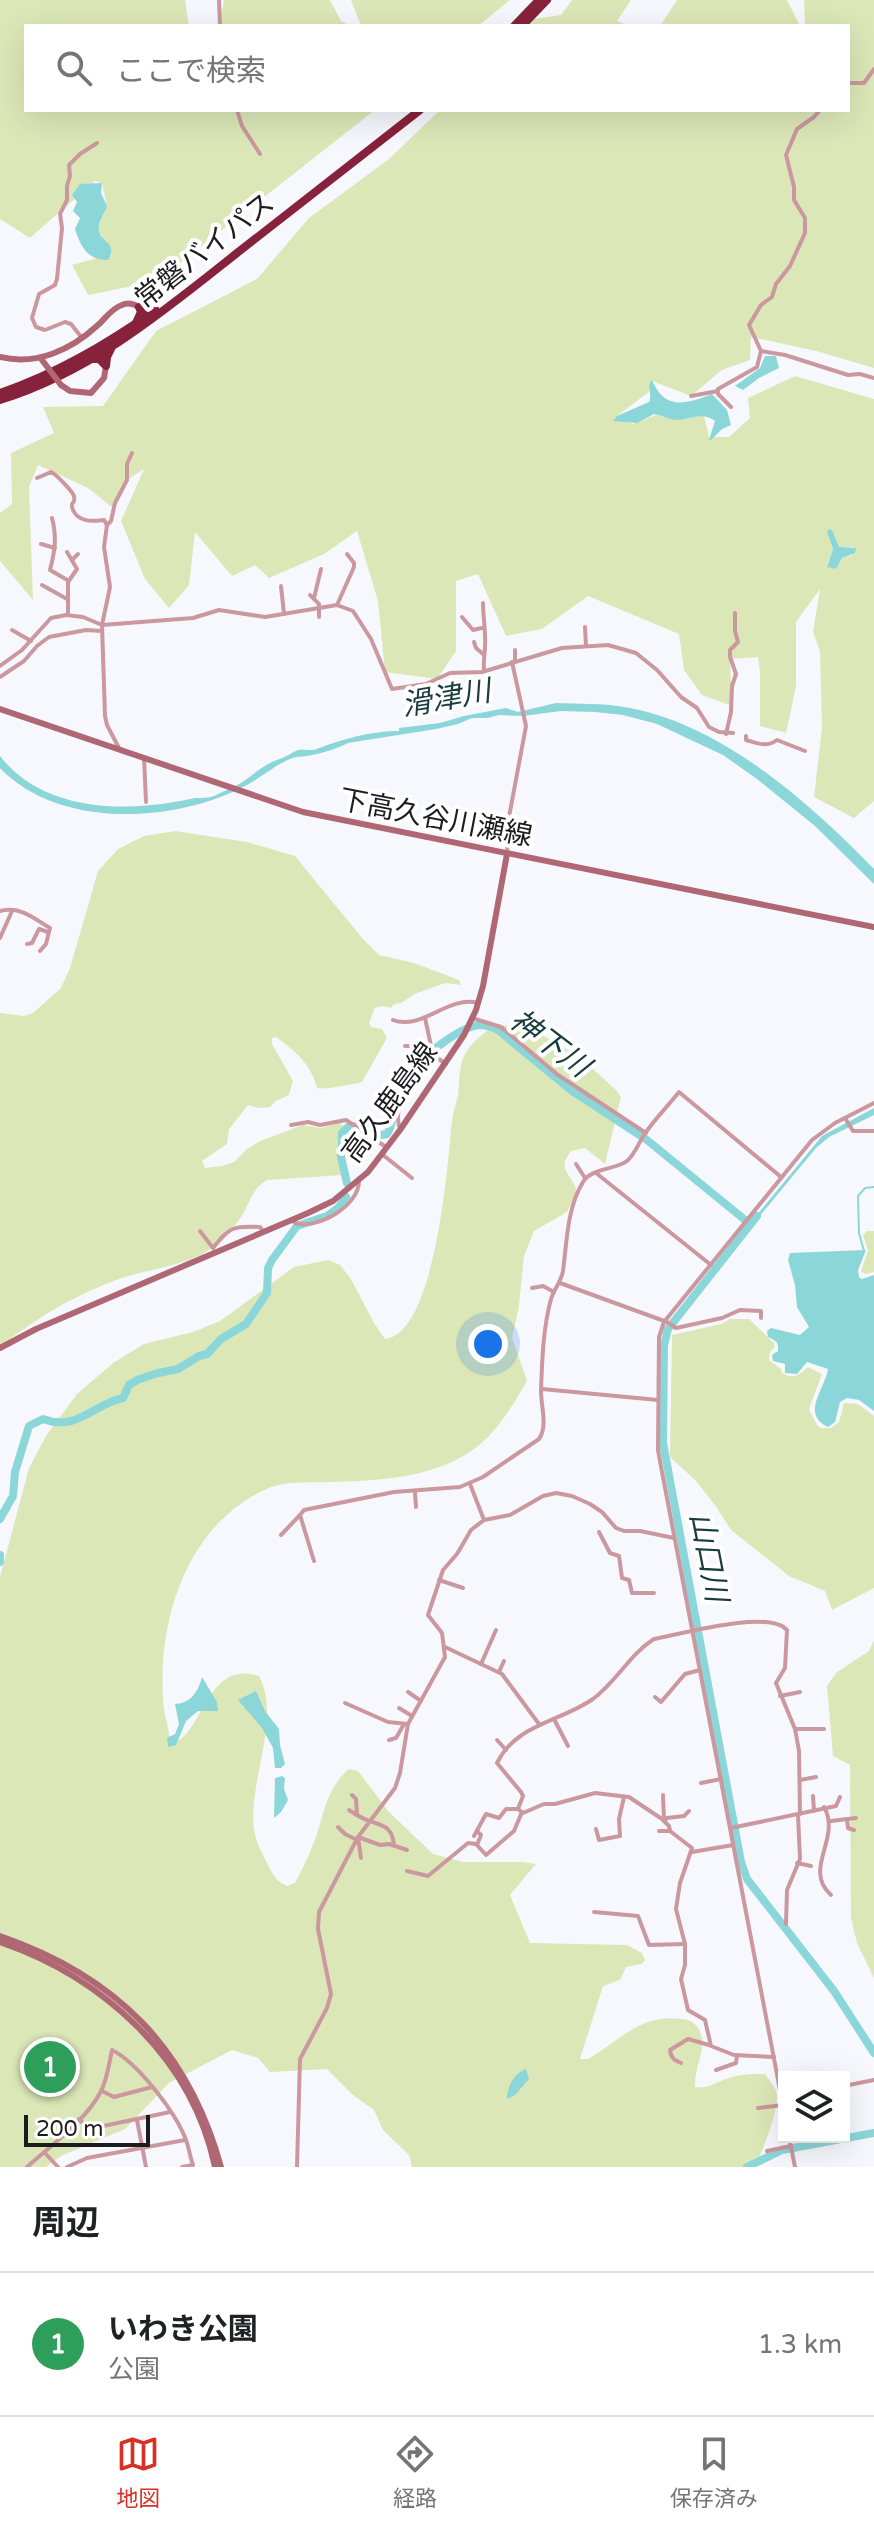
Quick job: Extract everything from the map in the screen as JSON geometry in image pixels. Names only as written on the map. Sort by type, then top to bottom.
[{"type":"highway","points":[[516,24],[539,0]]},
{"type":"highway","points":[[524,24],[547,0]]},
{"type":"highway","name":"常磐バイパス","points":[[0,393],[34,381],[89,354],[157,309],[409,112]]},
{"type":"highway","name":"常磐バイパス","points":[[0,400],[33,388],[114,346],[417,112]]},
{"type":"highway","points":[[139,307],[147,311],[157,309]]},
{"type":"highway","points":[[135,324],[141,312],[139,307]]},
{"type":"highway","points":[[106,366],[107,357],[114,346]]},
{"type":"highway","points":[[92,359],[99,359],[106,366]]},
{"type":"main road","points":[[0,357],[40,359],[82,338],[118,307],[129,303],[139,307]]},
{"type":"main road","points":[[40,359],[61,385],[70,391],[91,393],[104,378],[106,366]]},
{"type":"main road","name":"下高久谷川瀬線","points":[[0,709],[250,795],[328,818],[874,927]]},
{"type":"main road","name":"高久鹿島線","points":[[0,1348],[21,1335],[214,1250],[264,1231],[297,1223],[356,1183],[400,1130],[446,1064],[471,1021],[478,1003],[507,854]]},
{"type":"main road","points":[[0,1939],[53,1957],[133,2013],[174,2062],[203,2111],[218,2167]]},
{"type":"street","points":[[219,0],[220,24]]},
{"type":"street","points":[[850,83],[864,83],[874,69]]},
{"type":"street","points":[[238,112],[242,126],[260,154]]},
{"type":"street","points":[[691,396],[718,391],[725,384],[755,370],[760,362],[761,351],[749,325],[761,305],[772,297],[776,284],[790,266],[805,233],[805,218],[794,200],[786,155],[797,129],[818,112]]},
{"type":"street","points":[[82,338],[71,324],[65,322],[45,330],[36,327],[32,318],[39,294],[55,285],[57,279],[62,228],[60,214],[67,200],[69,165],[97,143]]},
{"type":"street","points":[[761,351],[785,355],[848,375],[874,378]]},
{"type":"street","points":[[718,391],[731,407]]},
{"type":"street","points":[[120,750],[105,716],[102,628],[110,587],[104,547],[107,525],[127,480],[127,464],[132,453]]},
{"type":"street","points":[[37,478],[51,472],[56,474],[72,493],[72,507],[77,514],[88,522],[104,520],[107,525]]},
{"type":"street","points":[[52,518],[55,548],[50,570],[69,581]]},
{"type":"street","points":[[41,544],[55,548]]},
{"type":"street","points":[[67,552],[77,569],[69,581],[68,615]]},
{"type":"street","points":[[72,560],[78,554]]},
{"type":"street","points":[[337,605],[354,567],[347,554]]},
{"type":"street","points":[[319,617],[319,607],[312,597],[321,569]]},
{"type":"street","points":[[42,585],[53,587],[67,599]]},
{"type":"street","points":[[281,586],[284,614]]},
{"type":"street","points":[[483,603],[486,635],[484,671]]},
{"type":"street","points":[[0,677],[24,661],[49,637],[193,618],[219,610],[257,616],[337,605],[353,611],[371,639],[392,689],[426,684],[450,673],[484,671],[562,648],[608,645],[636,653],[657,670],[681,697],[697,708],[709,727],[726,734],[733,733]]},
{"type":"street","points":[[726,734],[736,674],[730,657],[730,650],[738,642],[734,627],[735,613]]},
{"type":"street","points":[[0,666],[31,641],[51,618],[68,615],[83,617],[102,628]]},
{"type":"street","points":[[462,617],[473,630],[483,627]]},
{"type":"street","points":[[585,627],[586,646]]},
{"type":"street","points":[[12,630],[31,641]]},
{"type":"street","points":[[474,642],[483,654]]},
{"type":"street","points":[[507,854],[509,817],[526,731],[514,662],[515,650]]},
{"type":"street","points":[[746,736],[746,740],[763,745],[777,740],[805,751]]},
{"type":"street","points":[[144,758],[146,802]]},
{"type":"street","points":[[0,938],[13,910]]},
{"type":"street","points":[[0,911],[13,910],[37,918],[50,928],[46,944],[40,951]]},
{"type":"street","points":[[27,944],[32,943],[39,929],[48,932]]},
{"type":"street","points":[[393,1020],[398,1023],[425,1018],[462,1002],[478,1003]]},
{"type":"street","points":[[400,1130],[398,1107],[432,1051],[425,1018]]},
{"type":"street","points":[[471,1021],[501,1027],[565,1080],[644,1135]]},
{"type":"street","points":[[405,1046],[432,1051],[446,1064]]},
{"type":"street","points":[[281,1535],[304,1510],[354,1498],[441,1490],[470,1484],[512,1460],[539,1439],[544,1430],[542,1389],[547,1323],[554,1292],[560,1283],[570,1219],[585,1178],[625,1162],[679,1092],[781,1177]]},
{"type":"street","points":[[778,2075],[733,1845],[733,1827],[700,1670],[696,1631],[674,1538],[658,1450],[659,1337],[666,1322],[812,1140],[874,1103]]},
{"type":"street","points":[[845,1119],[853,1131],[874,1131]]},
{"type":"street","points":[[291,1125],[308,1122],[320,1125],[346,1120],[385,1151],[412,1178]]},
{"type":"street","points":[[576,1164],[585,1178]]},
{"type":"street","points":[[596,1173],[711,1265]]},
{"type":"street","points":[[297,1223],[333,1216],[357,1192],[356,1183]]},
{"type":"street","points":[[200,1231],[214,1250],[228,1230],[234,1227],[260,1227],[264,1231]]},
{"type":"street","points":[[560,1283],[674,1327],[722,1318],[744,1310],[761,1311],[761,1318]]},
{"type":"street","points":[[532,1288],[543,1286],[554,1292]]},
{"type":"street","points":[[542,1389],[658,1400]]},
{"type":"street","points":[[470,1484],[484,1520]]},
{"type":"street","points":[[415,1492],[416,1507]]},
{"type":"street","points":[[389,1740],[396,1738],[412,1716],[445,1657],[440,1629],[428,1615],[445,1566],[457,1554],[471,1530],[484,1520],[510,1515],[543,1496],[556,1493],[590,1504],[616,1528],[674,1538]]},
{"type":"street","points":[[300,1515],[314,1561]]},
{"type":"street","points":[[599,1532],[610,1553],[619,1556],[620,1575],[629,1580],[632,1593],[654,1593]]},
{"type":"street","points":[[439,1580],[463,1588]]},
{"type":"street","points":[[407,1871],[428,1876],[465,1844],[473,1842],[487,1855],[514,1831],[523,1796],[497,1763],[523,1732],[578,1709],[595,1698],[654,1639],[759,1621],[785,1626],[787,1632],[785,1668],[776,1683],[795,1729],[799,1751],[801,1849],[787,1890],[786,1924]]},
{"type":"street","points":[[481,1664],[496,1630]]},
{"type":"street","points":[[445,1647],[499,1672],[539,1724]]},
{"type":"street","points":[[499,1672],[504,1661]]},
{"type":"street","points":[[655,1697],[661,1702],[685,1674],[700,1670]]},
{"type":"street","points":[[422,1678],[432,1683]]},
{"type":"street","points":[[408,1692],[421,1701]]},
{"type":"street","points":[[780,1696],[800,1692]]},
{"type":"street","points":[[345,1703],[388,1722],[406,1724]]},
{"type":"street","points":[[399,1708],[412,1716]]},
{"type":"street","points":[[554,1719],[568,1746]]},
{"type":"street","points":[[297,2167],[300,2059],[327,2008],[331,1994],[318,1929],[319,1912],[358,1838],[395,1788],[399,1779],[406,1724]]},
{"type":"street","points":[[795,1729],[824,1729]]},
{"type":"street","points":[[497,1740],[506,1750]]},
{"type":"street","points":[[800,1780],[816,1777]]},
{"type":"street","points":[[701,1783],[721,1779]]},
{"type":"street","points":[[477,1845],[481,1835],[476,1834],[486,1814],[499,1818],[506,1809],[520,1810],[595,1793],[638,1802],[664,1821],[670,1831],[692,1848],[680,1883],[676,1909],[685,1944],[681,1979],[688,2010],[705,2020],[711,2046]]},
{"type":"street","points":[[352,1795],[356,1799],[357,1815]]},
{"type":"street","points":[[663,1795],[664,1821]]},
{"type":"street","points":[[813,1796],[814,1811]]},
{"type":"street","points":[[596,1829],[599,1840],[620,1836],[619,1819],[624,1797]]},
{"type":"street","points":[[733,1827],[836,1806],[840,1797]]},
{"type":"street","points":[[824,1807],[831,1821],[821,1859],[820,1878],[831,1895]]},
{"type":"street","points":[[349,1810],[382,1824],[392,1835],[394,1845]]},
{"type":"street","points":[[664,1821],[684,1816],[689,1811]]},
{"type":"street","points":[[831,1821],[856,1818]]},
{"type":"street","points":[[847,1819],[848,1828],[854,1830]]},
{"type":"street","points":[[338,1827],[345,1834],[407,1850]]},
{"type":"street","points":[[659,1831],[670,1831]]},
{"type":"street","points":[[358,1838],[361,1858]]},
{"type":"street","points":[[692,1852],[733,1845]]},
{"type":"street","points":[[797,1863],[811,1866]]},
{"type":"street","points":[[594,1912],[638,1916],[649,1945],[685,1944]]},
{"type":"street","points":[[681,2063],[674,2060],[670,2050],[688,2039],[737,2056],[774,2057]]},
{"type":"street","points":[[27,2167],[91,2108],[102,2091],[112,2050],[127,2060],[170,2112],[186,2139],[193,2165],[182,2167]]},
{"type":"street","points":[[716,2070],[732,2066],[737,2056]]},
{"type":"street","points":[[850,2085],[874,2080]]},
{"type":"street","points":[[102,2091],[114,2097],[152,2087]]},
{"type":"street","points":[[758,2108],[778,2108]]},
{"type":"street","points":[[79,2119],[89,2129],[170,2112]]},
{"type":"street","points":[[137,2120],[146,2167]]},
{"type":"street","points":[[67,2167],[87,2158],[186,2139]]},
{"type":"street","points":[[790,2143],[795,2167]]},
{"type":"street","points":[[767,2151],[791,2148]]},
{"type":"street","points":[[44,2152],[58,2167]]},
{"type":"green space","points":[[0,0],[185,0],[189,24],[24,24],[24,112],[372,112],[157,281],[88,295],[72,265],[111,254],[98,229],[107,206],[102,183],[95,181],[30,238],[0,219]]},
{"type":"green space","points":[[224,0],[330,0],[341,21],[346,24],[219,24]]},
{"type":"green space","points":[[351,0],[510,0],[480,24],[360,24]]},
{"type":"green space","points":[[572,0],[631,0],[617,21],[625,24],[527,24],[528,20],[561,15]]},
{"type":"green space","points":[[677,0],[787,0],[799,24],[661,24]]},
{"type":"green space","points":[[804,0],[874,0],[874,368],[751,337],[750,360],[722,370],[691,396],[652,381],[650,391],[617,416],[633,424],[658,414],[704,416],[709,437],[729,437],[750,418],[748,398],[795,376],[874,399],[874,801],[854,818],[814,797],[822,728],[820,651],[813,632],[820,589],[796,622],[796,686],[786,733],[760,726],[758,657],[730,659],[732,706],[702,695],[684,670],[679,634],[588,596],[542,629],[506,636],[478,574],[456,581],[456,651],[437,679],[385,672],[378,601],[357,531],[324,554],[269,578],[255,565],[232,576],[195,532],[189,585],[169,608],[145,579],[121,521],[144,469],[127,480],[113,508],[88,488],[38,465],[29,487],[33,600],[0,561],[0,513],[12,504],[11,453],[54,433],[43,407],[103,406],[156,331],[257,279],[309,218],[389,159],[438,112],[850,112],[850,24],[805,24]],"holes":[[[832,531],[839,547],[854,547],[852,555],[842,558],[836,569],[827,566],[833,549],[827,532]]]},
{"type":"green space","points":[[175,831],[247,842],[295,856],[379,955],[414,963],[459,980],[461,985],[445,983],[415,994],[391,1008],[375,1008],[369,1023],[371,1027],[382,1029],[387,1038],[362,1082],[317,1088],[302,1059],[276,1037],[272,1038],[272,1044],[293,1081],[289,1095],[270,1107],[248,1105],[229,1129],[227,1144],[202,1161],[205,1168],[222,1166],[234,1162],[260,1141],[303,1125],[321,1128],[339,1123],[344,1126],[337,1144],[342,1175],[267,1180],[255,1191],[232,1229],[209,1250],[189,1260],[122,1278],[73,1299],[0,1347],[0,1013],[24,1016],[33,1013],[61,988],[70,968],[98,871],[118,849],[144,836]]},
{"type":"green space","points":[[496,1025],[531,1031],[562,1046],[590,1067],[621,1097],[605,1164],[585,1148],[571,1151],[565,1167],[577,1191],[567,1212],[534,1231],[524,1256],[512,1338],[527,1381],[489,1436],[456,1460],[417,1474],[396,1477],[276,1485],[241,1503],[218,1524],[199,1548],[184,1575],[166,1635],[163,1697],[170,1739],[173,1743],[183,1737],[217,1687],[228,1678],[241,1674],[259,1676],[267,1711],[255,1791],[254,1829],[273,1874],[287,1886],[295,1883],[314,1843],[331,1791],[349,1769],[358,1771],[389,1812],[433,1854],[463,1862],[536,1864],[510,1895],[530,1943],[627,1945],[642,1953],[645,1960],[642,1964],[626,1967],[620,1980],[603,1986],[580,2059],[588,2059],[632,2030],[654,2020],[682,2019],[693,2023],[702,2038],[695,2087],[736,2076],[765,2074],[775,2089],[777,2098],[773,2118],[755,2167],[412,2167],[409,2155],[383,2130],[374,2110],[353,2095],[327,2069],[270,2072],[258,2058],[232,2050],[169,2083],[125,2129],[61,2156],[46,2167],[0,2167],[0,1577],[29,1468],[46,1436],[77,1394],[113,1363],[144,1344],[193,1332],[220,1321],[294,1267],[328,1260],[340,1265],[385,1339],[402,1330],[416,1308],[428,1278],[436,1243],[463,1059],[475,1041]]},
{"type":"green space","points":[[874,1231],[874,1272],[865,1274],[861,1271],[868,1251],[863,1235]]},
{"type":"green space","points":[[730,1319],[749,1319],[774,1343],[769,1360],[782,1373],[796,1376],[808,1367],[822,1374],[809,1409],[821,1428],[831,1428],[839,1422],[844,1403],[858,1404],[874,1416],[874,1588],[832,1610],[825,1591],[789,1576],[731,1530],[696,1481],[670,1457],[672,1335],[721,1324]]},
{"type":"green space","points":[[874,1640],[874,1978],[857,1943],[851,1918],[850,1765],[833,1756],[827,1686],[836,1673],[869,1651]]},
{"type":"water","points":[[102,183],[101,193],[107,206],[99,228],[110,246],[108,260],[95,258],[83,247],[75,229],[80,218],[73,211],[77,202],[72,195],[80,184]]},
{"type":"water","points":[[765,356],[776,356],[779,368],[743,390],[735,386],[760,368]]},
{"type":"water","points":[[652,380],[663,397],[670,401],[685,402],[712,394],[727,410],[731,425],[709,440],[715,421],[705,417],[675,420],[654,414],[637,423],[613,421],[617,416],[649,402]]},
{"type":"water","points":[[829,529],[839,547],[856,548],[855,553],[842,558],[836,569],[827,567],[833,549],[827,532]]},
{"type":"water","points":[[556,703],[616,706],[659,716],[694,729],[728,747],[791,792],[848,843],[874,869],[874,884],[815,826],[723,755],[657,724],[623,715],[561,711],[523,716],[499,715],[348,743],[323,753],[290,759],[249,784],[215,799],[151,813],[117,814],[53,802],[24,788],[0,768],[0,756],[18,774],[39,788],[87,804],[139,806],[165,803],[214,796],[241,783],[267,764],[298,750],[315,750],[357,736],[399,731],[399,728],[440,723],[506,708],[518,712]]},
{"type":"water","points":[[874,1108],[874,1115],[829,1137],[816,1148],[753,1224],[751,1222],[822,1136]]},
{"type":"water","points":[[866,1250],[858,1270],[862,1279],[874,1275],[874,1411],[859,1400],[847,1398],[840,1402],[835,1422],[828,1427],[820,1422],[815,1408],[828,1369],[807,1362],[797,1374],[785,1373],[785,1364],[773,1361],[772,1355],[778,1351],[778,1345],[768,1337],[767,1331],[771,1328],[800,1335],[809,1327],[797,1307],[788,1260],[790,1253]]},
{"type":"water","points":[[202,1677],[217,1702],[218,1711],[198,1711],[186,1721],[176,1745],[168,1747],[167,1738],[175,1734],[179,1724],[175,1704],[193,1696]]},
{"type":"water","points":[[256,1691],[265,1711],[279,1729],[285,1764],[281,1768],[275,1768],[273,1748],[262,1728],[238,1700]]},
{"type":"water","points":[[275,1778],[285,1778],[284,1789],[288,1800],[274,1818]]},
{"type":"water","points":[[526,2069],[529,2079],[515,2095],[507,2099],[512,2081]]},
{"type":"waterway","name":"神下川","points":[[347,1183],[341,1157],[342,1133],[348,1127],[356,1126],[375,1136],[387,1134],[396,1104],[417,1066],[455,1035],[482,1025],[498,1030],[572,1091],[647,1140],[750,1224]]},
{"type":"waterway","points":[[864,1251],[859,1233],[858,1196],[865,1188],[874,1187]]},
{"type":"waterway","name":"神下川","points":[[0,1519],[13,1496],[15,1472],[29,1426],[43,1419],[55,1422],[75,1420],[123,1398],[129,1385],[137,1380],[178,1369],[207,1354],[221,1339],[246,1324],[267,1293],[268,1268],[272,1260],[297,1226],[327,1216],[346,1197]]},
{"type":"waterway","name":"山口川","points":[[757,1216],[668,1329],[664,1345],[663,1443],[741,1862],[747,1879],[834,1991],[874,2053]]},
{"type":"waterway","name":"神下川","points":[[0,1555],[0,1562]]},
{"type":"waterway","points":[[747,2167],[782,2150],[874,2133]]},
{"type":"place","name":"いわき公園","points":[[50,2067]]},
{"type":"water label","name":"滑津川","points":[[446,698]]}]
